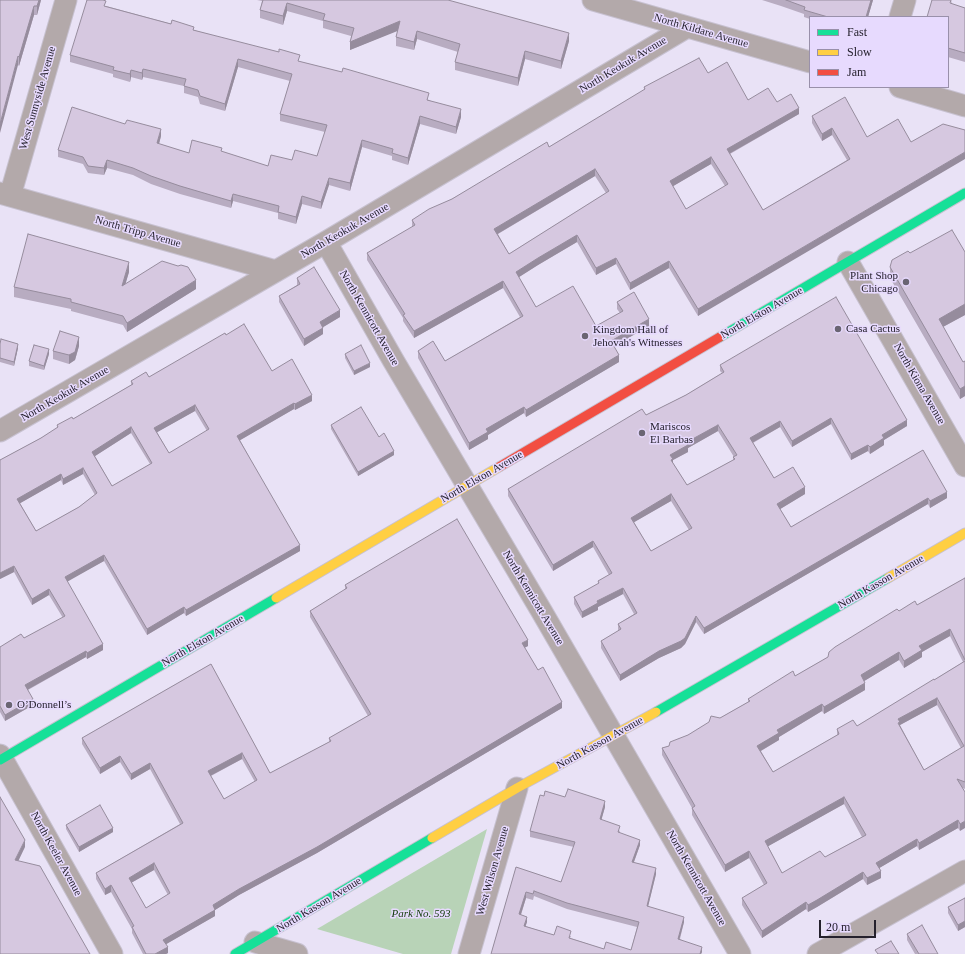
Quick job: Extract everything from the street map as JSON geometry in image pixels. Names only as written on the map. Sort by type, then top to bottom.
[{"type":"main road","name":"North Elston Avenue","points":[[1,758],[965,193]]},
{"type":"main road","name":"North Kasson Avenue","points":[[235,954],[517,788],[614,736],[965,533]]},
{"type":"street","name":"West Sunnyside Avenue","points":[[5,195],[66,0]]},
{"type":"street","name":"North Kildare Avenue","points":[[593,0],[809,62]]},
{"type":"street","points":[[900,16],[905,0]]},
{"type":"street","name":"North Keokuk Avenue","points":[[0,431],[326,242],[687,27]]},
{"type":"street","points":[[903,88],[965,106]]},
{"type":"street","name":"North Tripp Avenue","points":[[5,195],[276,271]]},
{"type":"street","name":"North Kennicott Avenue","points":[[326,242],[740,954]]},
{"type":"street","name":"North Kiona Avenue","points":[[848,262],[965,466]]},
{"type":"street","name":"North Keeler Avenue","points":[[1,758],[112,954]]},
{"type":"street","name":"West Wilson Avenue","points":[[469,954],[517,788]]},
{"type":"street","points":[[818,954],[965,871]]},
{"type":"street","points":[[255,942],[297,954]]},
{"type":"green space","name":"Park No. 593","points":[[487,829],[451,954],[403,954],[317,929]]},
{"type":"building","points":[[0,0],[39,0],[37,6],[34,6],[19,57],[18,56],[0,124]]},
{"type":"building","points":[[87,0],[103,0],[106,1],[104,6],[171,24],[172,20],[194,27],[193,30],[279,52],[279,49],[300,55],[298,61],[342,72],[343,68],[429,93],[427,100],[461,109],[456,127],[420,116],[408,158],[392,153],[393,149],[362,140],[350,183],[329,178],[321,202],[302,196],[296,217],[278,212],[279,206],[233,194],[231,201],[180,186],[107,160],[104,168],[88,166],[83,157],[58,150],[72,107],[125,124],[127,120],[161,129],[157,143],[189,153],[192,140],[222,148],[221,151],[268,166],[271,155],[292,160],[295,150],[317,156],[327,125],[280,114],[292,74],[238,59],[225,104],[200,96],[198,90],[184,86],[186,79],[143,69],[142,73],[131,70],[130,74],[113,70],[114,67],[70,55]]},
{"type":"building","points":[[263,0],[448,0],[569,33],[561,61],[525,51],[518,78],[455,62],[460,44],[417,31],[414,42],[396,37],[400,21],[350,42],[354,28],[323,20],[325,14],[287,3],[283,16],[260,10]]},
{"type":"building","points":[[786,0],[871,0],[866,16],[825,16],[804,10],[805,7]]},
{"type":"building","points":[[932,0],[951,0],[950,3],[965,8],[965,53],[949,48],[949,16],[927,16]]},
{"type":"building","points":[[699,58],[708,73],[727,62],[748,100],[768,88],[777,102],[791,94],[799,108],[727,149],[763,210],[850,159],[832,128],[822,134],[812,116],[845,97],[867,137],[898,119],[911,142],[943,124],[965,130],[965,152],[698,309],[669,261],[630,283],[616,258],[596,268],[577,235],[516,272],[536,307],[573,286],[596,326],[623,311],[617,302],[634,292],[649,319],[611,341],[619,355],[526,410],[524,407],[486,429],[488,432],[469,443],[418,351],[433,341],[445,361],[523,316],[503,281],[414,331],[367,253],[415,225],[412,220],[429,209],[452,199],[547,142],[549,147],[645,89],[644,87]],"holes":[[[711,157],[728,184],[686,209],[670,181]],[[595,169],[609,191],[509,254],[494,229]]]},
{"type":"building","points":[[952,230],[965,252],[965,304],[939,319],[963,362],[965,361],[965,386],[960,389],[890,267],[892,260],[908,251],[910,253]]},
{"type":"building","points":[[28,234],[129,262],[122,286],[162,261],[178,266],[181,265],[188,267],[196,280],[127,323],[123,316],[71,302],[71,299],[14,287]]},
{"type":"building","points":[[314,267],[340,310],[320,322],[323,328],[304,339],[279,296],[300,284],[297,278]]},
{"type":"building","points":[[836,297],[907,420],[882,435],[884,438],[870,447],[868,445],[851,454],[831,418],[792,441],[780,421],[750,438],[774,478],[793,467],[805,487],[777,504],[791,527],[923,450],[947,492],[930,501],[928,498],[704,628],[696,616],[685,638],[659,651],[620,675],[601,641],[621,629],[618,624],[637,613],[623,588],[597,601],[598,603],[582,612],[574,597],[599,583],[598,581],[612,573],[593,541],[553,565],[508,489],[642,409],[646,415],[686,395],[724,372],[720,365]],"holes":[[[718,425],[737,455],[733,457],[735,459],[687,485],[671,460],[673,459],[670,455],[688,445],[687,442]],[[671,494],[692,528],[651,551],[631,518]]]},
{"type":"building","points":[[244,324],[272,371],[292,359],[312,395],[295,404],[294,403],[237,436],[300,545],[186,610],[184,607],[147,629],[104,555],[65,577],[103,644],[87,653],[86,651],[25,685],[33,699],[5,715],[0,706],[0,647],[21,634],[24,638],[65,616],[49,589],[32,599],[14,566],[0,573],[0,460],[41,438],[58,427],[57,425],[72,417],[73,419],[133,384],[131,381],[146,372],[149,377],[225,333],[226,335]],"holes":[[[195,405],[209,429],[169,453],[154,428]],[[131,427],[152,463],[112,486],[92,452]],[[83,468],[97,493],[79,507],[36,531],[17,499],[61,474],[63,479]]]},
{"type":"building","points":[[60,331],[79,337],[75,352],[69,355],[53,351]]},
{"type":"building","points":[[1,339],[18,344],[14,362],[0,358]]},
{"type":"building","points":[[34,345],[49,349],[44,366],[29,361]]},
{"type":"building","points":[[361,345],[370,363],[354,371],[345,354]]},
{"type":"building","points":[[361,407],[379,437],[384,433],[394,451],[358,472],[331,425]]},
{"type":"building","points":[[457,519],[528,640],[522,643],[538,670],[543,667],[562,702],[317,847],[239,889],[213,905],[215,910],[163,940],[168,947],[155,954],[146,954],[132,927],[134,926],[111,885],[105,889],[96,873],[183,823],[150,763],[131,774],[120,756],[100,768],[82,738],[211,664],[270,773],[331,741],[329,738],[371,714],[310,611],[347,588],[345,585]],"holes":[[[242,753],[257,780],[224,799],[208,771]],[[154,863],[170,893],[146,908],[129,878]]]},
{"type":"building","points":[[965,578],[965,660],[950,629],[919,646],[922,650],[904,661],[899,652],[861,675],[865,683],[824,707],[822,704],[777,730],[779,733],[757,746],[773,772],[839,734],[837,729],[853,720],[857,726],[965,661],[965,782],[957,779],[965,792],[965,821],[960,824],[958,820],[919,843],[917,839],[876,863],[881,871],[867,878],[863,872],[808,905],[806,902],[762,931],[742,898],[767,883],[749,851],[725,865],[692,808],[695,806],[662,748],[669,746],[670,742],[688,735],[709,722],[711,716],[720,718],[750,701],[748,699],[793,671],[795,676],[828,657],[829,652],[835,647],[897,609],[899,611],[915,601],[917,605]],"holes":[[[937,698],[964,746],[924,770],[898,723],[900,722],[898,719]],[[844,797],[866,835],[825,857],[820,851],[782,873],[765,841]]]},
{"type":"building","points":[[568,789],[605,801],[600,819],[620,826],[618,832],[640,840],[632,862],[656,868],[647,906],[684,917],[678,939],[702,947],[700,954],[491,954],[516,867],[561,882],[575,842],[530,831],[540,795],[544,796],[545,791],[565,797]],"holes":[[[534,891],[567,903],[639,922],[631,950],[606,942],[604,949],[569,938],[571,931],[557,926],[554,935],[524,926],[527,917],[519,914],[526,892],[533,894]]]},
{"type":"building","points":[[0,797],[25,840],[15,860],[40,866],[90,954],[0,954]]},
{"type":"building","points":[[100,805],[113,828],[79,847],[66,825]]},
{"type":"building","points":[[965,898],[965,921],[958,925],[948,907]]},
{"type":"building","points":[[922,925],[938,954],[919,954],[907,934]]},
{"type":"building","points":[[891,941],[899,954],[878,954],[875,950]]},
{"type":"traffic: fast","points":[[720,337],[965,193]]},
{"type":"traffic: fast","points":[[656,712],[888,578]]},
{"type":"traffic: fast","points":[[0,760],[276,598]]},
{"type":"traffic: fast","points":[[235,954],[432,838]]},
{"type":"traffic: slow","points":[[276,598],[499,467]]},
{"type":"traffic: slow","points":[[888,578],[965,533]]},
{"type":"traffic: slow","points":[[432,838],[517,788],[656,712]]},
{"type":"traffic: jam","points":[[499,467],[720,337]]},
{"type":"place","name":"Plant Shop Chicago","points":[[906,282]]},
{"type":"place","name":"Casa Cactus","points":[[838,329]]},
{"type":"place","name":"Kingdom Hall of Jehovah's Witnesses","points":[[585,336]]},
{"type":"place","name":"Mariscos El Barbas","points":[[642,433]]},
{"type":"place","name":"O’Donnell’s","points":[[9,705]]}]
